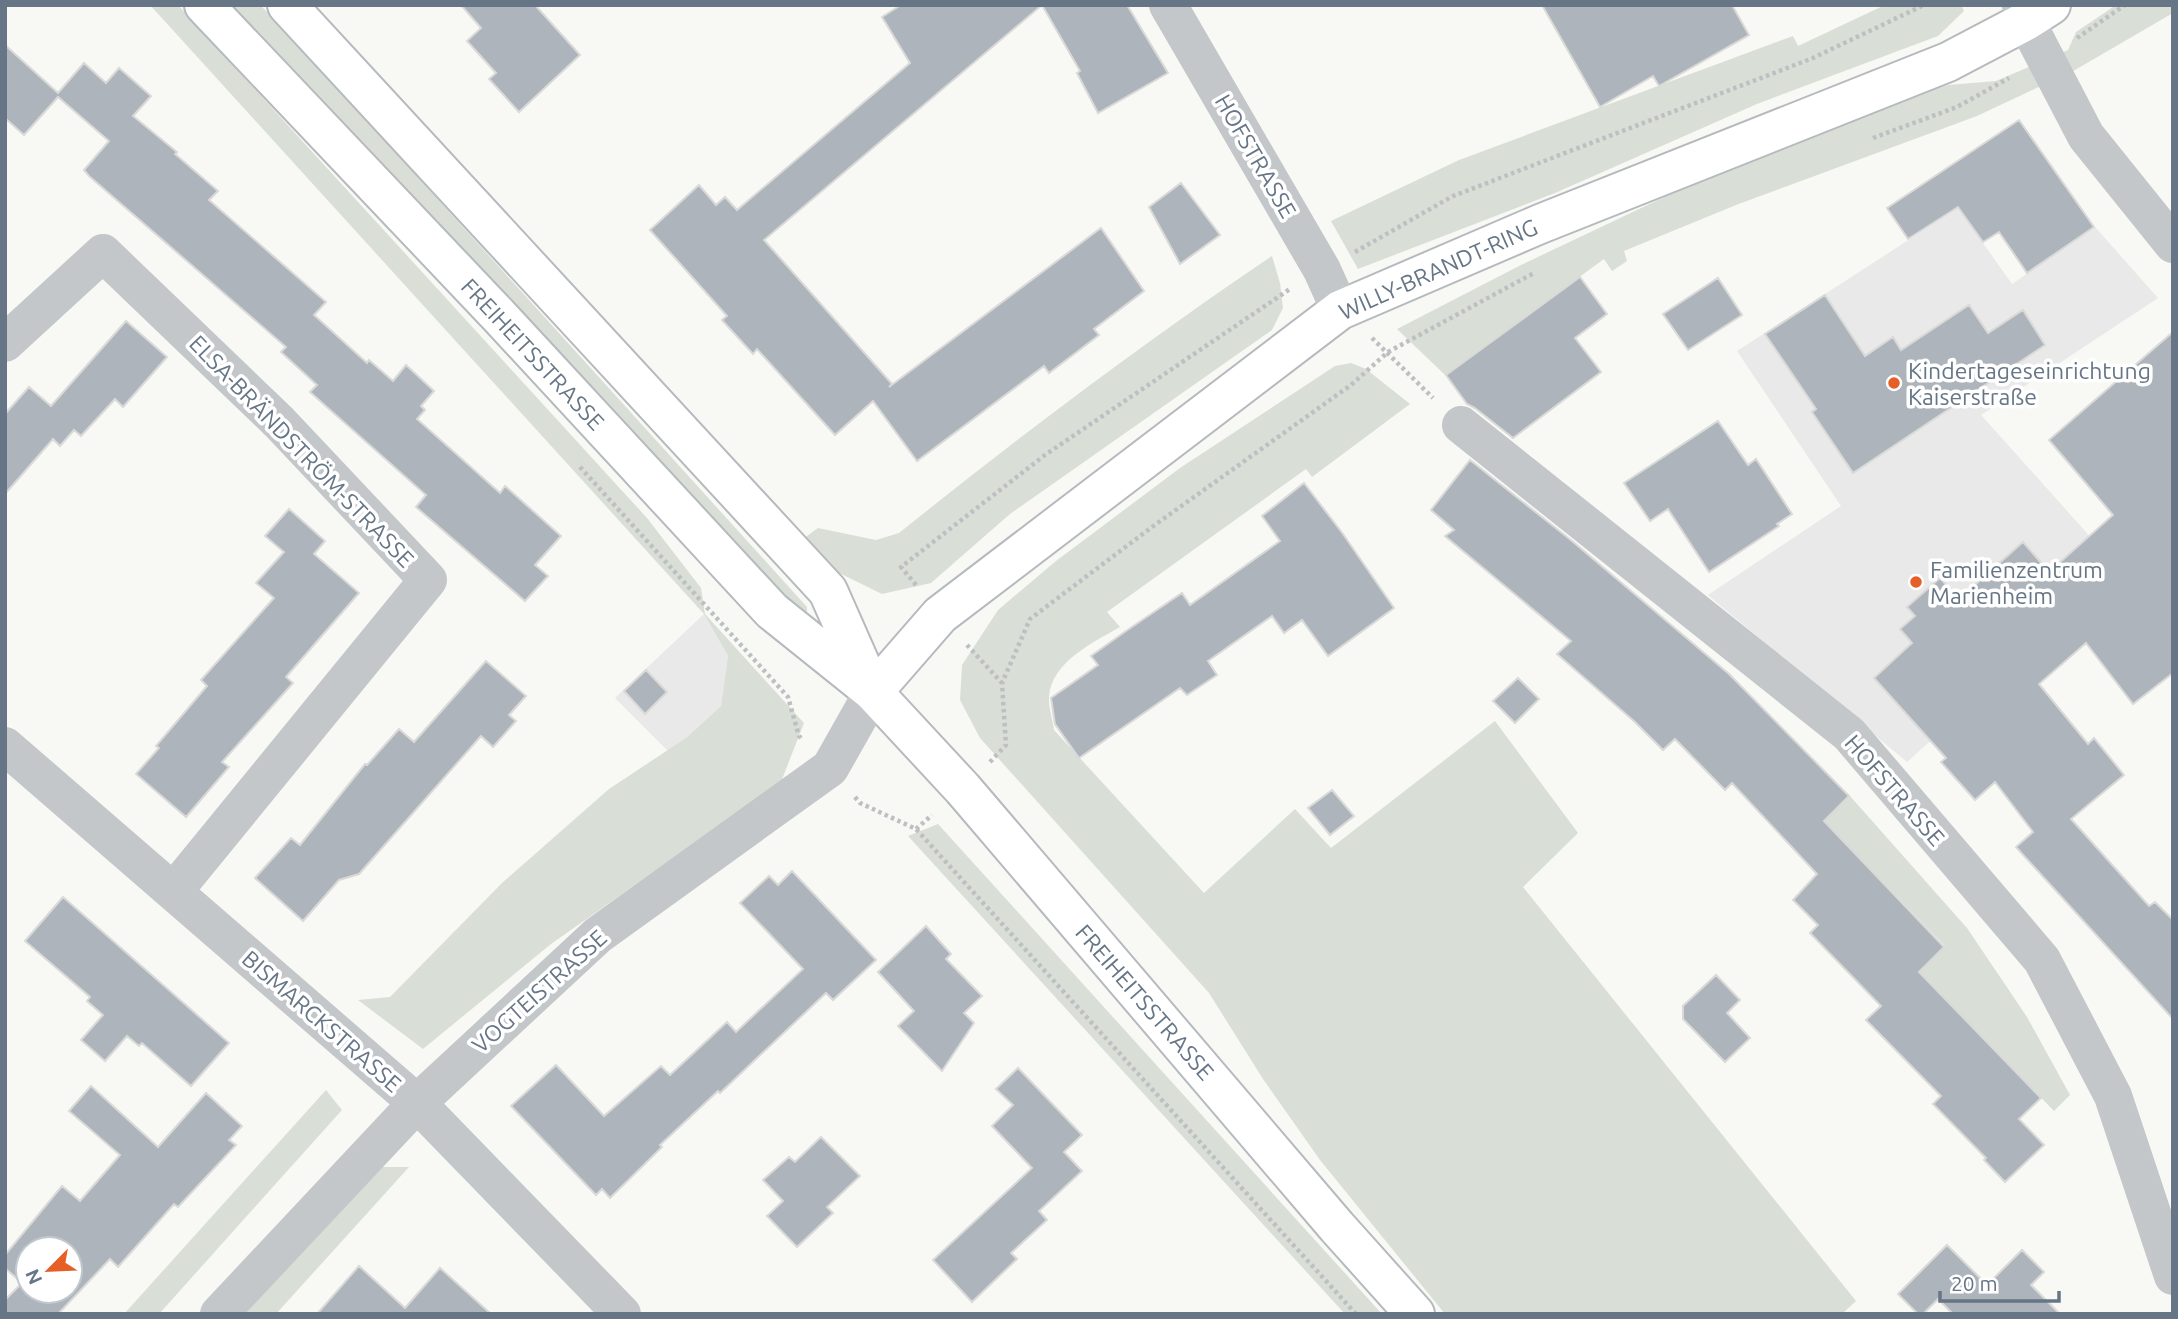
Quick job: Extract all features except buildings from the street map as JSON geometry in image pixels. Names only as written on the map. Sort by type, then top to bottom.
[{"type":"main road","name":"FREIHEITSSTRASSE","points":[[204,5],[500,317],[772,611],[873,692],[963,789],[1415,1314]]},
{"type":"main road","name":"FREIHEITSSTRASSE","points":[[286,5],[828,591],[873,692]]},
{"type":"main road","name":"WILLY-BRANDT-RING","points":[[873,692],[940,615],[1340,310],[1540,224],[1948,62],[2033,11]]},
{"type":"street","name":"HOFSTRASSE","points":[[1168,5],[1322,270],[1340,310]]},
{"type":"street","points":[[2033,11],[2046,58],[2086,136],[2173,244]]},
{"type":"street","name":"ELSA-BRÄNDSTRÖM-STRASSE","points":[[5,343],[103,253],[279,422],[428,580],[174,891]]},
{"type":"street","name":"HOFSTRASSE","points":[[1461,425],[1849,734],[2042,960],[2113,1096],[2173,1276]]},
{"type":"street","name":"VOGTEISTRASSE","points":[[219,1314],[417,1103],[598,934],[830,768],[873,692]]},
{"type":"street","name":"BISMARCKSTRASSE","points":[[5,746],[417,1103],[622,1314]]},
{"type":"path","points":[[1866,141],[1957,107],[2046,58],[2125,5]]},
{"type":"path","points":[[916,829],[963,789],[1006,745],[1002,683],[1030,619],[1152,527],[1351,385],[1388,352],[1544,268]]},
{"type":"path","points":[[1340,310],[1388,352],[1461,425]]},
{"type":"path","points":[[573,459],[788,697],[799,736],[860,803],[916,829],[1356,1314]]},
{"type":"shaded area","points":[[150,5],[178,5],[647,518],[701,588],[705,614],[804,723],[781,782],[551,944],[423,1049],[358,1000],[390,997],[502,883],[609,789],[686,738],[721,706],[728,656],[704,614]]},
{"type":"shaded area","points":[[227,5],[260,5],[281,26],[807,607],[807,614],[800,612],[598,392],[501,306]]},
{"type":"shaded area","points":[[1885,5],[1961,5],[1964,11],[1938,36],[1757,104],[1555,193],[1358,269],[1331,221],[1459,160],[1793,36],[1798,46]]},
{"type":"shaded area","points":[[2116,5],[2173,5],[2173,13],[2075,70],[1977,116],[1736,205],[1624,251],[1627,261],[1612,271],[1604,259],[1445,375],[1397,329],[1521,265],[1715,173],[1837,120],[1948,85],[1996,81],[2068,50],[2076,32]]},
{"type":"shaded area","points":[[1958,208],[2012,284],[2095,227],[2158,298],[1981,415],[2120,570],[1907,762],[1708,595],[1841,506],[1737,351]]},
{"type":"shaded area","points":[[1272,256],[1280,283],[1283,308],[1272,330],[1010,514],[931,583],[882,594],[831,569],[799,542],[818,528],[876,540],[899,533],[1082,391]]},
{"type":"shaded area","points":[[1351,363],[1366,369],[1410,404],[1312,477],[1306,469],[1107,612],[1120,627],[1076,654],[1057,673],[1049,701],[1054,730],[1204,893],[1295,809],[1331,848],[1495,721],[1578,833],[1523,887],[1856,1301],[1842,1314],[1445,1314],[1320,1160],[1263,1079],[1209,993],[980,738],[960,700],[962,665],[998,610],[1056,561],[1180,468],[1335,366]]},
{"type":"shaded area","points":[[704,614],[728,656],[721,706],[668,751],[615,698]]},
{"type":"shaded area","points":[[1850,796],[1967,928],[2027,1017],[2070,1095],[2054,1111],[1919,972],[1945,946],[1824,821]]},
{"type":"shaded area","points":[[938,824],[1382,1314],[1345,1314],[908,836]]},
{"type":"shaded area","points":[[326,1090],[342,1110],[159,1314],[124,1314]]},
{"type":"shaded area","points":[[378,1167],[409,1167],[276,1314],[245,1314]]},
{"type":"place","name":"Kindertageseinrichtung Kaiserstraße","points":[[1894,383]]},
{"type":"place","name":"Familienzentrum Marienheim","points":[[1916,582]]}]
